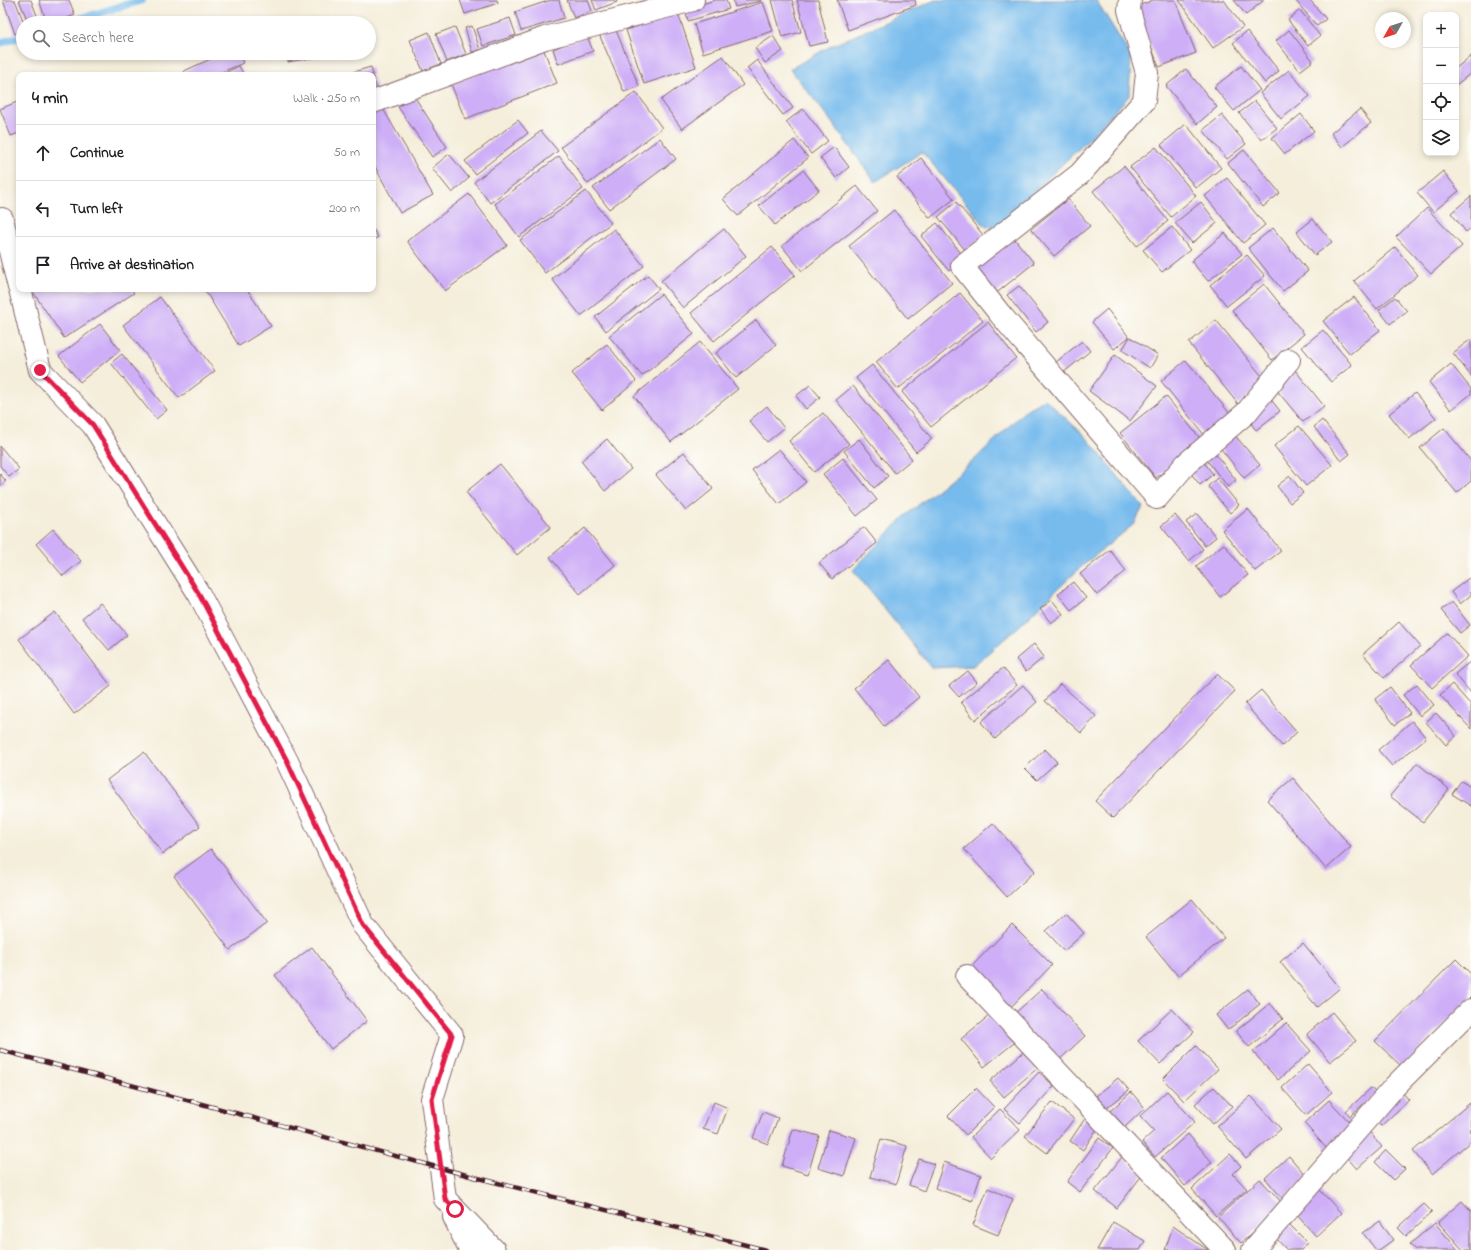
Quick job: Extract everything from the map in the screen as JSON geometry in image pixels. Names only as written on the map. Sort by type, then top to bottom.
[{"type":"street","points":[[376,101],[545,38],[693,0]]},
{"type":"street","points":[[1130,0],[1129,10],[1147,73],[1144,100],[1080,174],[962,266],[1000,314],[1157,498],[1186,464],[1246,413],[1289,360]]},
{"type":"street","points":[[7,221],[16,271]]},
{"type":"street","points":[[20,292],[40,370],[93,425],[199,594],[287,761],[363,925],[452,1035],[432,1099],[445,1199],[470,1250]]},
{"type":"street","points":[[967,976],[1225,1250]]},
{"type":"street","points":[[1253,1250],[1395,1086],[1471,1010]]},
{"type":"street","points":[[445,1199],[494,1250]]},
{"type":"water","points":[[935,0],[1096,0],[1131,56],[1129,96],[1088,140],[1017,210],[999,225],[986,227],[922,152],[875,182],[828,117],[790,69],[829,47]]},
{"type":"water","points":[[1045,399],[1086,437],[1143,507],[1134,524],[1080,568],[1016,629],[973,666],[932,668],[853,570],[905,516],[973,461],[1027,409]]},
{"type":"building","points":[[3,0],[15,0],[21,16],[16,16],[15,34]]},
{"type":"building","points":[[19,0],[31,0],[37,16],[26,16]]},
{"type":"building","points":[[39,0],[69,0],[75,15],[72,16],[45,16]]},
{"type":"building","points":[[460,0],[497,0],[498,3],[465,14]]},
{"type":"building","points":[[551,0],[559,0],[564,18],[521,31],[515,12]]},
{"type":"building","points":[[567,0],[588,0],[592,11],[574,18]]},
{"type":"building","points":[[592,0],[616,0],[617,2],[596,10]]},
{"type":"building","points":[[715,0],[726,0],[729,9],[688,21],[685,9]]},
{"type":"building","points":[[733,0],[761,0],[761,1],[735,7]]},
{"type":"building","points":[[772,0],[792,0],[801,32],[782,37]]},
{"type":"building","points":[[797,0],[818,0],[828,42],[809,46]]},
{"type":"building","points":[[837,0],[915,0],[916,5],[848,30]]},
{"type":"building","points":[[1153,0],[1175,0],[1196,53],[1159,67],[1136,7]]},
{"type":"building","points":[[1179,0],[1224,0],[1243,27],[1213,48]]},
{"type":"building","points":[[1234,0],[1264,0],[1246,15]]},
{"type":"building","points":[[1295,0],[1310,0],[1326,19],[1317,26]]},
{"type":"building","points":[[763,2],[773,31],[703,53],[694,24]]},
{"type":"building","points":[[1300,10],[1320,36],[1308,46],[1288,20]]},
{"type":"building","points":[[678,13],[696,67],[644,84],[626,30]]},
{"type":"building","points":[[510,18],[516,35],[483,46],[477,29]]},
{"type":"building","points":[[472,26],[480,50],[472,52],[465,28]]},
{"type":"building","points":[[455,27],[466,54],[447,62],[436,34]]},
{"type":"building","points":[[615,28],[639,86],[624,92],[599,34]]},
{"type":"building","points":[[1289,30],[1313,61],[1300,71],[1276,41]]},
{"type":"building","points":[[1247,31],[1279,71],[1265,83],[1233,43]]},
{"type":"building","points":[[429,32],[441,64],[423,71],[410,40]]},
{"type":"building","points":[[587,36],[593,51],[558,64],[553,49]]},
{"type":"building","points":[[773,36],[783,51],[765,63],[755,48]]},
{"type":"building","points":[[543,48],[557,83],[465,119],[451,84]]},
{"type":"building","points":[[723,56],[743,85],[682,129],[661,100]]},
{"type":"building","points":[[1471,56],[1471,73],[1459,83],[1459,66]]},
{"type":"building","points":[[208,60],[242,60],[243,63],[222,72],[184,71]]},
{"type":"building","points":[[288,60],[300,60],[288,62]]},
{"type":"building","points":[[757,60],[793,108],[783,115],[747,68]]},
{"type":"building","points":[[239,66],[242,72],[227,72]]},
{"type":"building","points":[[1241,66],[1260,90],[1234,111],[1214,87]]},
{"type":"building","points":[[371,67],[372,72],[353,72]]},
{"type":"building","points":[[1186,69],[1217,107],[1197,124],[1166,86]]},
{"type":"building","points":[[1289,70],[1310,96],[1281,119],[1260,93]]},
{"type":"building","points":[[636,92],[662,128],[588,184],[561,147]]},
{"type":"building","points":[[414,96],[447,147],[432,157],[398,107]]},
{"type":"building","points":[[1255,101],[1277,128],[1261,140],[1239,113]]},
{"type":"building","points":[[16,102],[16,134],[11,136],[0,109]]},
{"type":"building","points":[[382,107],[433,195],[400,213],[376,169],[376,110]]},
{"type":"building","points":[[803,109],[828,141],[811,154],[786,122]]},
{"type":"building","points":[[1360,109],[1371,123],[1342,147],[1331,133]]},
{"type":"building","points":[[1301,114],[1314,131],[1285,154],[1272,138]]},
{"type":"building","points":[[1222,115],[1246,144],[1227,159],[1203,130]]},
{"type":"building","points":[[518,120],[528,133],[475,174],[465,161]]},
{"type":"building","points":[[1186,124],[1221,168],[1196,188],[1161,145]]},
{"type":"building","points":[[541,131],[558,151],[490,203],[474,182]]},
{"type":"building","points":[[660,138],[676,159],[609,209],[593,188]]},
{"type":"building","points":[[794,140],[808,158],[738,216],[723,199]]},
{"type":"building","points":[[834,147],[849,167],[836,178],[820,158]]},
{"type":"building","points":[[1156,147],[1196,196],[1171,217],[1130,167]]},
{"type":"building","points":[[1244,150],[1280,193],[1263,207],[1228,163]]},
{"type":"building","points":[[449,154],[469,178],[452,193],[432,168]]},
{"type":"building","points":[[559,156],[583,189],[519,237],[495,204]]},
{"type":"building","points":[[921,158],[954,199],[930,218],[897,177]]},
{"type":"building","points":[[1124,166],[1168,221],[1137,246],[1093,191]]},
{"type":"building","points":[[803,170],[819,190],[775,225],[759,206]]},
{"type":"building","points":[[1443,171],[1459,191],[1433,212],[1417,193]]},
{"type":"building","points":[[1227,178],[1265,225],[1243,243],[1205,196]]},
{"type":"building","points":[[857,186],[877,211],[802,271],[782,246]]},
{"type":"building","points":[[586,191],[611,223],[545,273],[520,240]]},
{"type":"building","points":[[469,194],[507,245],[445,291],[407,241]]},
{"type":"building","points":[[1471,196],[1471,228],[1466,232],[1451,213]]},
{"type":"building","points":[[1068,199],[1090,226],[1054,256],[1031,229]]},
{"type":"building","points":[[956,202],[984,236],[966,251],[938,217]]},
{"type":"building","points":[[1201,202],[1217,223],[1192,243],[1175,223]]},
{"type":"building","points":[[1427,208],[1462,246],[1431,274],[1396,237]]},
{"type":"building","points":[[894,210],[952,283],[908,319],[849,246]]},
{"type":"building","points":[[1313,219],[1332,242],[1315,255],[1297,232]]},
{"type":"building","points":[[937,223],[965,258],[949,271],[921,236]]},
{"type":"building","points":[[1172,227],[1190,250],[1162,272],[1143,250]]},
{"type":"building","points":[[1273,228],[1308,271],[1283,291],[1248,248]]},
{"type":"building","points":[[614,229],[644,266],[581,316],[552,279]]},
{"type":"building","points":[[724,229],[746,256],[683,308],[661,281]]},
{"type":"building","points":[[1225,233],[1242,254],[1208,281],[1191,261]]},
{"type":"building","points":[[1013,237],[1034,263],[994,295],[973,269]]},
{"type":"building","points":[[772,247],[795,275],[714,341],[691,313]]},
{"type":"building","points":[[1395,247],[1418,275],[1377,309],[1354,281]]},
{"type":"building","points":[[1247,255],[1265,276],[1227,306],[1210,285]]},
{"type":"building","points":[[648,275],[659,289],[606,331],[595,317]]},
{"type":"building","points":[[1264,284],[1304,334],[1272,360],[1232,310]]},
{"type":"building","points":[[1019,286],[1048,322],[1036,332],[1007,295]]},
{"type":"building","points":[[33,292],[134,293],[64,338]]},
{"type":"building","points":[[206,292],[249,292],[271,326],[239,346]]},
{"type":"building","points":[[960,293],[983,321],[898,389],[876,362]]},
{"type":"building","points":[[661,294],[694,334],[642,376],[609,336]]},
{"type":"building","points":[[160,297],[215,371],[179,398],[123,325]]},
{"type":"building","points":[[1354,297],[1380,330],[1350,354],[1323,321]]},
{"type":"building","points":[[1395,297],[1407,311],[1390,324],[1379,310]]},
{"type":"building","points":[[1107,309],[1129,337],[1114,349],[1092,322]]},
{"type":"building","points":[[756,320],[776,345],[736,378],[716,353]]},
{"type":"building","points":[[1216,320],[1266,381],[1238,404],[1189,343]]},
{"type":"building","points":[[988,322],[1016,358],[931,427],[902,392]]},
{"type":"building","points":[[100,324],[120,350],[80,382],[59,356]]},
{"type":"building","points":[[1323,330],[1352,365],[1331,382],[1302,347]]},
{"type":"building","points":[[1130,337],[1158,355],[1150,368],[1122,350]]},
{"type":"building","points":[[1471,339],[1471,376],[1453,353]]},
{"type":"building","points":[[1082,341],[1090,351],[1063,373],[1055,363]]},
{"type":"building","points":[[700,342],[738,389],[671,442],[634,396]]},
{"type":"building","points":[[607,344],[636,381],[602,410],[572,373]]},
{"type":"building","points":[[122,354],[167,410],[156,419],[111,363]]},
{"type":"building","points":[[1115,355],[1157,386],[1130,421],[1089,391]]},
{"type":"building","points":[[1186,360],[1231,415],[1205,436],[1161,381]]},
{"type":"building","points":[[1451,364],[1471,389],[1471,394],[1451,410],[1429,382]]},
{"type":"building","points":[[872,365],[932,439],[916,452],[856,378]]},
{"type":"building","points":[[1295,370],[1324,406],[1303,422],[1274,387]]},
{"type":"building","points":[[810,385],[820,397],[806,409],[796,396]]},
{"type":"building","points":[[853,386],[912,459],[895,473],[836,400]]},
{"type":"building","points":[[1415,393],[1436,418],[1409,439],[1389,414]]},
{"type":"building","points":[[1166,396],[1202,441],[1156,478],[1120,433]]},
{"type":"building","points":[[1269,397],[1280,411],[1256,430],[1245,416]]},
{"type":"building","points":[[767,406],[784,428],[767,442],[749,421]]},
{"type":"building","points":[[823,413],[849,444],[814,472],[789,441]]},
{"type":"building","points":[[1322,420],[1350,454],[1341,461],[1314,427]]},
{"type":"building","points":[[1299,426],[1332,465],[1306,486],[1274,446]]},
{"type":"building","points":[[1444,428],[1471,461],[1471,481],[1457,493],[1420,448]]},
{"type":"building","points":[[1233,433],[1260,465],[1244,478],[1218,445]]},
{"type":"building","points":[[607,439],[631,469],[605,491],[581,461]]},
{"type":"building","points":[[859,439],[888,476],[874,488],[844,451]]},
{"type":"building","points":[[0,446],[19,469],[9,477],[0,466]]},
{"type":"building","points":[[779,449],[806,482],[779,504],[752,470]]},
{"type":"building","points":[[1213,451],[1236,480],[1228,487],[1205,458]]},
{"type":"building","points":[[684,452],[713,489],[686,511],[656,475]]},
{"type":"building","points":[[843,458],[877,500],[857,516],[823,474]]},
{"type":"building","points":[[1203,461],[1213,474],[1200,485],[1190,472]]},
{"type":"building","points":[[500,464],[551,527],[517,555],[466,492]]},
{"type":"building","points":[[0,474],[6,481],[0,486]]},
{"type":"building","points":[[1290,476],[1303,493],[1290,503],[1277,486]]},
{"type":"building","points":[[1217,478],[1239,505],[1230,513],[1208,486]]},
{"type":"building","points":[[1248,509],[1281,551],[1255,571],[1222,530]]},
{"type":"building","points":[[1197,514],[1216,537],[1205,546],[1186,522]]},
{"type":"building","points":[[1175,515],[1203,549],[1189,561],[1161,526]]},
{"type":"building","points":[[864,527],[877,543],[832,579],[819,563]]},
{"type":"building","points":[[585,528],[615,565],[580,594],[550,557]]},
{"type":"building","points":[[53,529],[81,561],[63,576],[36,544]]},
{"type":"building","points":[[1224,544],[1248,575],[1220,597],[1196,566]]},
{"type":"building","points":[[1110,550],[1126,571],[1097,595],[1080,574]]},
{"type":"building","points":[[1469,578],[1471,580],[1471,595],[1460,604],[1451,592]]},
{"type":"building","points":[[1073,582],[1086,598],[1071,610],[1058,594]]},
{"type":"building","points":[[1052,600],[1063,614],[1051,623],[1040,609]]},
{"type":"building","points":[[1452,602],[1470,625],[1460,633],[1441,610]]},
{"type":"building","points":[[100,603],[127,635],[109,650],[82,618]]},
{"type":"building","points":[[55,612],[111,686],[74,714],[19,639]]},
{"type":"building","points":[[1399,622],[1420,646],[1384,678],[1363,654]]},
{"type":"building","points":[[1447,633],[1468,656],[1432,688],[1411,665]]},
{"type":"building","points":[[1034,644],[1044,657],[1026,672],[1016,659]]},
{"type":"building","points":[[889,660],[919,697],[884,726],[854,688]]},
{"type":"building","points":[[1471,661],[1471,693],[1455,674]]},
{"type":"building","points":[[1003,668],[1017,685],[975,720],[961,702]]},
{"type":"building","points":[[968,671],[977,682],[959,697],[949,686]]},
{"type":"building","points":[[1217,674],[1235,691],[1113,818],[1095,801]]},
{"type":"building","points":[[1060,684],[1096,716],[1081,733],[1045,701]]},
{"type":"building","points":[[1417,684],[1434,705],[1420,716],[1403,695]]},
{"type":"building","points":[[1452,684],[1471,705],[1471,729],[1440,695]]},
{"type":"building","points":[[1023,685],[1037,702],[995,739],[981,722]]},
{"type":"building","points":[[1390,687],[1410,713],[1395,725],[1375,699]]},
{"type":"building","points":[[1261,690],[1297,732],[1282,746],[1245,704]]},
{"type":"building","points":[[1436,713],[1456,736],[1446,745],[1426,722]]},
{"type":"building","points":[[1412,721],[1426,738],[1392,766],[1378,750]]},
{"type":"building","points":[[1045,749],[1057,762],[1037,780],[1025,768]]},
{"type":"building","points":[[144,752],[200,826],[163,854],[107,780]]},
{"type":"building","points":[[1417,763],[1449,789],[1423,822],[1390,796]]},
{"type":"building","points":[[1293,778],[1351,847],[1326,869],[1267,800]]},
{"type":"building","points":[[1461,781],[1471,787],[1471,806],[1452,794]]},
{"type":"building","points":[[993,823],[1035,871],[1007,897],[964,849]]},
{"type":"building","points":[[211,849],[267,923],[230,950],[174,876]]},
{"type":"building","points":[[1192,899],[1224,938],[1178,976],[1146,937]]},
{"type":"building","points":[[1066,913],[1084,933],[1064,951],[1046,931]]},
{"type":"building","points":[[1012,925],[1052,965],[1007,1011],[967,971]]},
{"type":"building","points":[[1303,943],[1340,988],[1317,1007],[1280,962]]},
{"type":"building","points":[[312,947],[367,1021],[331,1049],[275,975]]},
{"type":"building","points":[[1456,959],[1471,974],[1471,997],[1402,1067],[1375,1041]]},
{"type":"building","points":[[1042,989],[1085,1036],[1056,1063],[1013,1015]]},
{"type":"building","points":[[1248,989],[1260,1004],[1228,1030],[1216,1015]]},
{"type":"building","points":[[1270,1003],[1283,1019],[1249,1047],[1236,1031]]},
{"type":"building","points":[[1172,1009],[1194,1032],[1160,1064],[1138,1041]]},
{"type":"building","points":[[1332,1012],[1356,1041],[1330,1062],[1307,1034]]},
{"type":"building","points":[[990,1015],[1014,1043],[984,1067],[961,1039]]},
{"type":"building","points":[[1286,1023],[1311,1051],[1278,1080],[1253,1052]]},
{"type":"building","points":[[1196,1046],[1218,1069],[1184,1101],[1163,1079]]},
{"type":"building","points":[[1027,1049],[1041,1065],[1004,1097],[990,1081]]},
{"type":"building","points":[[1308,1064],[1332,1092],[1306,1115],[1282,1088]]},
{"type":"building","points":[[1039,1072],[1054,1086],[1020,1123],[1004,1109]]},
{"type":"building","points":[[1118,1078],[1129,1090],[1107,1108],[1096,1096]]},
{"type":"building","points":[[1214,1087],[1232,1106],[1213,1124],[1195,1104]]},
{"type":"building","points":[[976,1088],[994,1107],[966,1135],[948,1116]]},
{"type":"building","points":[[1371,1088],[1376,1093],[1350,1116],[1346,1111]]},
{"type":"building","points":[[1167,1091],[1195,1122],[1155,1157],[1142,1142],[1154,1131],[1140,1116]]},
{"type":"building","points":[[1131,1092],[1145,1108],[1125,1127],[1110,1111]]},
{"type":"building","points":[[1402,1092],[1409,1100],[1381,1126],[1373,1119]]},
{"type":"building","points":[[1251,1096],[1281,1129],[1246,1159],[1217,1126]]},
{"type":"building","points":[[1329,1100],[1353,1126],[1327,1149],[1304,1123]]},
{"type":"building","points":[[714,1102],[728,1108],[718,1134],[703,1129]]},
{"type":"building","points":[[1052,1102],[1074,1119],[1047,1153],[1025,1136]]},
{"type":"building","points":[[1470,1103],[1471,1141],[1432,1174],[1413,1151]]},
{"type":"building","points":[[1000,1109],[1020,1130],[991,1158],[971,1137]]},
{"type":"building","points":[[763,1112],[778,1118],[768,1144],[753,1138]]},
{"type":"building","points":[[1086,1117],[1099,1126],[1083,1150],[1070,1141]]},
{"type":"building","points":[[793,1129],[819,1136],[808,1174],[782,1166]]},
{"type":"building","points":[[829,1130],[856,1138],[844,1176],[818,1168]]},
{"type":"building","points":[[1368,1130],[1382,1147],[1357,1169],[1343,1153]]},
{"type":"building","points":[[1188,1134],[1212,1162],[1185,1186],[1161,1158]]},
{"type":"building","points":[[1099,1138],[1113,1148],[1080,1192],[1067,1182]]},
{"type":"building","points":[[881,1139],[907,1146],[896,1184],[870,1177]]},
{"type":"building","points":[[1386,1150],[1405,1169],[1393,1180],[1375,1162]]},
{"type":"building","points":[[1230,1154],[1241,1166],[1233,1174],[1247,1189],[1216,1216],[1192,1189]]},
{"type":"building","points":[[1289,1156],[1307,1177],[1283,1199],[1265,1178]]},
{"type":"building","points":[[1122,1157],[1143,1174],[1117,1208],[1095,1191]]},
{"type":"building","points":[[919,1159],[934,1164],[924,1191],[909,1185]]},
{"type":"building","points":[[944,1162],[981,1175],[972,1201],[935,1188]]},
{"type":"building","points":[[1260,1179],[1284,1205],[1241,1243],[1218,1217]]},
{"type":"building","points":[[988,1188],[1013,1199],[998,1235],[973,1225]]},
{"type":"building","points":[[1318,1188],[1341,1213],[1316,1236],[1293,1211]]},
{"type":"building","points":[[1462,1201],[1471,1211],[1471,1250],[1463,1250],[1438,1222]]},
{"type":"building","points":[[1424,1204],[1432,1212],[1406,1236],[1398,1228]]},
{"type":"building","points":[[1286,1221],[1308,1243],[1301,1250],[1287,1250],[1272,1234]]},
{"type":"building","points":[[1380,1221],[1393,1240],[1379,1250],[1376,1250],[1363,1233]]},
{"type":"building","points":[[1113,1222],[1145,1241],[1140,1250],[1097,1250]]},
{"type":"building","points":[[1435,1223],[1458,1250],[1415,1250],[1410,1244]]},
{"type":"building","points":[[1173,1226],[1208,1250],[1165,1250]]},
{"type":"waterway","points":[[89,16],[142,0]]},
{"type":"waterway","points":[[0,43],[16,38]]},
{"type":"railway","points":[[0,1050],[474,1177],[766,1250]]},
{"type":"route","points":[[40,370],[93,425],[199,594],[287,761],[363,925],[452,1035],[432,1099],[445,1199],[455,1209]]}]
